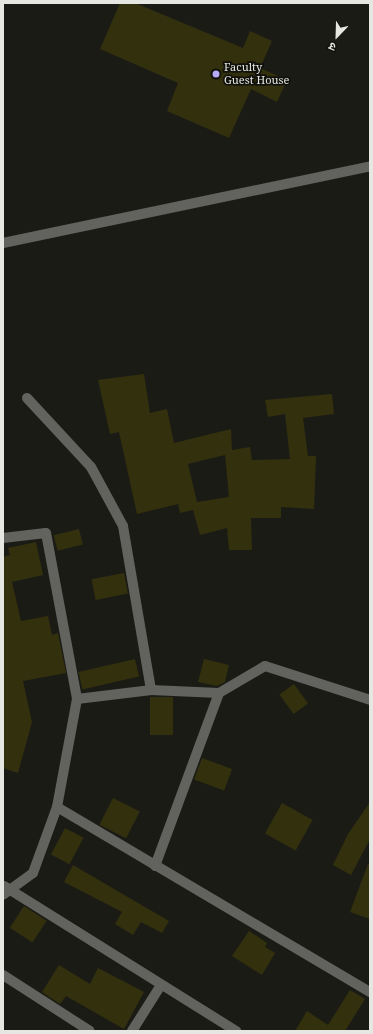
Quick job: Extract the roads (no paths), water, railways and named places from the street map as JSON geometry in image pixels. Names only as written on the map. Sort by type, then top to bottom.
[{"type":"street","points":[[3,243],[370,166]]},
{"type":"street","points":[[27,398],[91,467],[123,526],[151,690]]},
{"type":"street","points":[[3,538],[46,533],[77,699],[57,807],[33,873],[4,890],[236,1031]]},
{"type":"street","points":[[77,699],[151,690],[219,693],[265,666],[370,700]]},
{"type":"street","points":[[155,866],[219,693]]},
{"type":"street","points":[[57,807],[370,992]]},
{"type":"street","points":[[3,975],[90,1031]]},
{"type":"street","points":[[132,1031],[161,985]]},
{"type":"place","name":"Faculty Guest House","points":[[216,74]]}]
